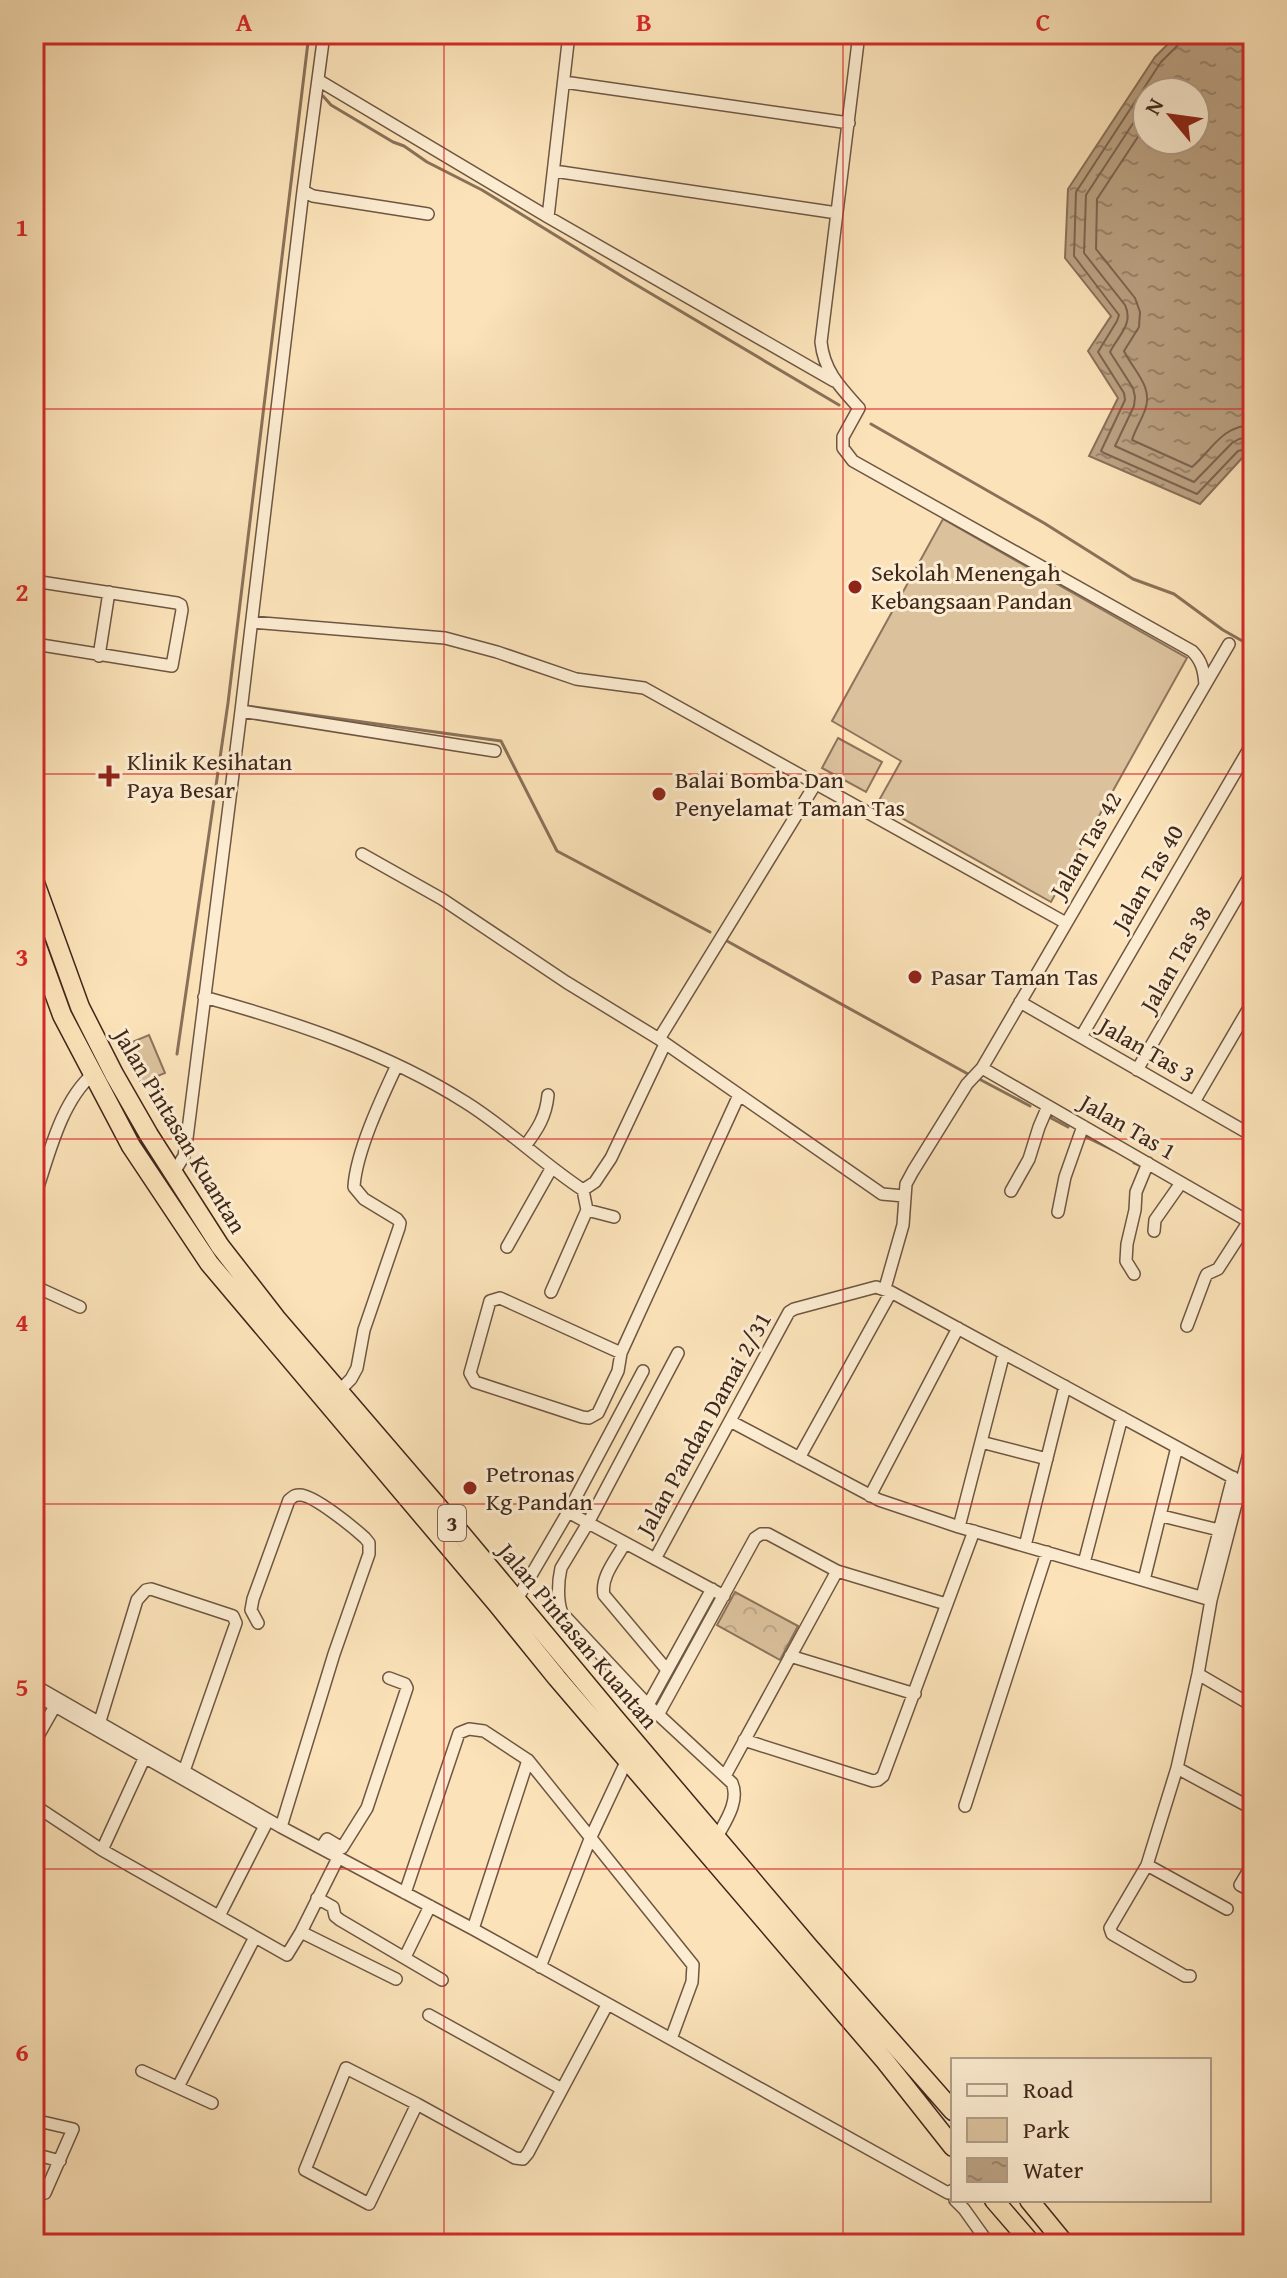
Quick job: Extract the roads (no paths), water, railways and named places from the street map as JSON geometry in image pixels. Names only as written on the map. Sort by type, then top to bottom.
[{"type":"highway","name":"Jalan Pintasan Kuantan","points":[[34,880],[80,1007],[114,1074],[220,1246],[276,1318],[809,1947],[951,2109]]},
{"type":"highway","name":"Jalan Pintasan Kuantan","points":[[34,938],[62,1015],[131,1146],[209,1263],[885,2061],[951,2144]]},
{"type":"highway","points":[[996,2202],[1032,2244]]},
{"type":"highway","points":[[1031,2202],[1065,2244]]},
{"type":"street","points":[[173,1174],[184,1156],[187,1138],[324,34]]},
{"type":"street","points":[[548,217],[569,34]]},
{"type":"street","points":[[834,34],[858,36],[821,342],[822,355],[834,381]]},
{"type":"street","points":[[318,80],[548,217],[834,381],[859,408],[843,437],[843,448],[853,461],[1192,651],[1201,665],[1205,685]]},
{"type":"street","points":[[564,82],[849,123]]},
{"type":"street","points":[[554,171],[837,213]]},
{"type":"street","points":[[303,191],[313,196],[428,214]]},
{"type":"street","points":[[34,581],[177,603],[182,610],[172,666],[34,645],[34,637]]},
{"type":"street","points":[[99,656],[109,592]]},
{"type":"street","points":[[252,622],[445,638],[576,679],[638,685],[1066,923]]},
{"type":"street","name":"Jalan Tas 42","points":[[799,1458],[888,1290],[903,1225],[906,1184],[967,1084],[982,1068],[1229,644]]},
{"type":"street","points":[[241,711],[495,751]]},
{"type":"street","name":"Jalan Tas 40","points":[[1081,1037],[1253,742]]},
{"type":"street","points":[[583,1190],[595,1182],[611,1158],[662,1041],[816,783]]},
{"type":"street","points":[[362,854],[442,899],[566,982],[662,1041],[882,1194],[904,1196]]},
{"type":"street","name":"Jalan Tas 38","points":[[1137,1070],[1253,870]]},
{"type":"street","points":[[204,997],[278,1019],[397,1065],[465,1101],[551,1169],[583,1190],[587,1210],[551,1292]]},
{"type":"street","points":[[1194,1102],[1253,1001]]},
{"type":"street","name":"Jalan Tas 3","points":[[1020,1002],[1252,1134]]},
{"type":"street","points":[[339,1391],[357,1368],[364,1330],[400,1223],[364,1199],[354,1187],[360,1156],[397,1065]]},
{"type":"street","name":"Jalan Tas 1","points":[[982,1068],[1251,1223]]},
{"type":"street","points":[[34,1199],[71,1101],[80,1085],[93,1074]]},
{"type":"street","points":[[525,1146],[543,1119],[548,1095]]},
{"type":"street","points":[[621,1353],[500,1298],[490,1301],[470,1373],[475,1382],[582,1417],[589,1418],[598,1413],[618,1371],[621,1353],[739,1095]]},
{"type":"street","points":[[1011,1191],[1029,1159],[1048,1106]]},
{"type":"street","points":[[1058,1212],[1065,1177],[1083,1126]]},
{"type":"street","points":[[1134,1274],[1126,1261],[1128,1232],[1135,1210],[1136,1192],[1148,1163]]},
{"type":"street","points":[[507,1247],[551,1169]]},
{"type":"street","points":[[1154,1231],[1155,1220],[1181,1183]]},
{"type":"street","points":[[587,1210],[614,1217]]},
{"type":"street","points":[[1187,1326],[1207,1274],[1218,1269],[1231,1246],[1251,1223]]},
{"type":"street","points":[[34,1286],[80,1307]]},
{"type":"street","name":"Jalan Pandan Damai 2/31","points":[[655,1559],[789,1312],[876,1287],[888,1290]]},
{"type":"street","points":[[888,1290],[1237,1479]]},
{"type":"street","points":[[870,1496],[958,1328]]},
{"type":"street","points":[[678,1353],[561,1568],[560,1607],[562,1613],[648,1705],[732,1783],[735,1794],[730,1813],[717,1837]]},
{"type":"street","points":[[959,1527],[1004,1353]]},
{"type":"street","points":[[516,1601],[568,1512],[643,1371]]},
{"type":"street","points":[[1025,1546],[1065,1386]]},
{"type":"street","points":[[598,1413],[615,1424]]},
{"type":"street","points":[[1084,1563],[1122,1417]]},
{"type":"street","points":[[730,1421],[870,1496],[959,1527],[1206,1598]]},
{"type":"street","points":[[1190,1976],[1112,1934],[1110,1928],[1147,1865],[1177,1768],[1198,1674],[1206,1598],[1237,1479],[1253,1438]]},
{"type":"street","points":[[981,1442],[1047,1459]]},
{"type":"street","points":[[1144,1580],[1177,1447]]},
{"type":"street","points":[[258,1623],[251,1610],[253,1599],[289,1500],[295,1495],[304,1495],[323,1506],[369,1543],[369,1554],[334,1654],[281,1827]]},
{"type":"street","points":[[568,1512],[724,1596]]},
{"type":"street","points":[[1162,1516],[1223,1531]]},
{"type":"street","points":[[744,1740],[873,1781],[883,1776],[974,1531]]},
{"type":"street","points":[[658,1715],[755,1538],[761,1534],[768,1534],[837,1571],[946,1604]]},
{"type":"street","points":[[625,1543],[605,1580],[602,1588],[604,1595],[667,1670]]},
{"type":"street","points":[[965,1806],[1047,1552]]},
{"type":"street","points":[[725,1776],[837,1571]]},
{"type":"street","points":[[648,1705],[712,1589]]},
{"type":"street","points":[[100,1721],[137,1600],[146,1590],[233,1616],[236,1623],[184,1771]]},
{"type":"street","points":[[790,1656],[915,1694]]},
{"type":"street","points":[[1198,1674],[1253,1706]]},
{"type":"street","points":[[321,1848],[327,1839],[342,1848],[367,1808],[407,1688],[405,1684],[389,1678]]},
{"type":"street","points":[[34,1685],[100,1721],[267,1822]]},
{"type":"street","points":[[34,1694],[143,1757],[473,1929],[951,2194]]},
{"type":"street","points":[[34,1743],[55,1706]]},
{"type":"street","points":[[405,1893],[459,1733],[469,1729],[484,1731],[528,1760],[693,1965],[692,1982],[671,2039]]},
{"type":"street","points":[[102,1850],[143,1757]]},
{"type":"street","points":[[473,1929],[528,1760]]},
{"type":"street","points":[[540,1967],[590,1839],[627,1760]]},
{"type":"street","points":[[1177,1768],[1253,1809]]},
{"type":"street","points":[[34,1805],[102,1850],[287,1955],[338,1858]]},
{"type":"street","points":[[219,1916],[267,1822]]},
{"type":"street","points":[[1253,1863],[1240,1885],[1253,1892]]},
{"type":"street","points":[[1147,1865],[1227,1909]]},
{"type":"street","points":[[317,1898],[333,1907],[335,1916],[340,1920],[442,1980]]},
{"type":"street","points":[[405,1957],[430,1906]]},
{"type":"street","points":[[301,1932],[396,1979]]},
{"type":"street","points":[[178,2087],[255,1937]]},
{"type":"street","points":[[417,2104],[369,2204],[305,2170],[346,2068],[417,2104],[514,2158],[523,2159],[607,2005]]},
{"type":"street","points":[[429,2015],[562,2089]]},
{"type":"street","points":[[142,2071],[212,2103]]},
{"type":"street","points":[[34,2120],[73,2129],[45,2193],[34,2190]]},
{"type":"street","points":[[34,2154],[60,2161]]},
{"type":"street","points":[[958,2202],[989,2244]]},
{"type":"water","points":[[1178,34],[1253,34],[1253,454],[1243,457],[1200,504],[1089,456],[1118,398],[1088,351],[1111,316],[1065,258],[1068,189],[1131,93],[1131,156],[1211,156],[1211,76],[1142,76],[1155,57]]},
{"type":"waterway","points":[[177,1054],[228,703],[309,34]]},
{"type":"waterway","points":[[323,96],[331,105],[427,162],[482,190],[839,405]]},
{"type":"waterway","points":[[871,424],[1044,523],[1133,579],[1174,594],[1223,630],[1253,647]]},
{"type":"waterway","points":[[247,706],[501,741],[557,851],[710,932]]},
{"type":"waterway","points":[[727,941],[968,1074]]},
{"type":"waterway","points":[[981,1080],[1030,1106]]},
{"type":"waterway","points":[[1051,1118],[1068,1127]]},
{"type":"waterway","points":[[1086,1137],[1113,1150]]},
{"type":"waterway","points":[[1134,1163],[1143,1167]]},
{"type":"place","name":"Sekolah Menengah Kebangsaan Pandan","points":[[855,587]]},
{"type":"place","name":"Klinik Kesihatan Paya Besar","points":[[109,776]]},
{"type":"place","name":"Balai Bomba Dan Penyelamat Taman Tas","points":[[659,794]]},
{"type":"place","name":"Pasar Taman Tas","points":[[915,977]]},
{"type":"place","name":"Petronas Kg Pandan","points":[[470,1488]]}]
